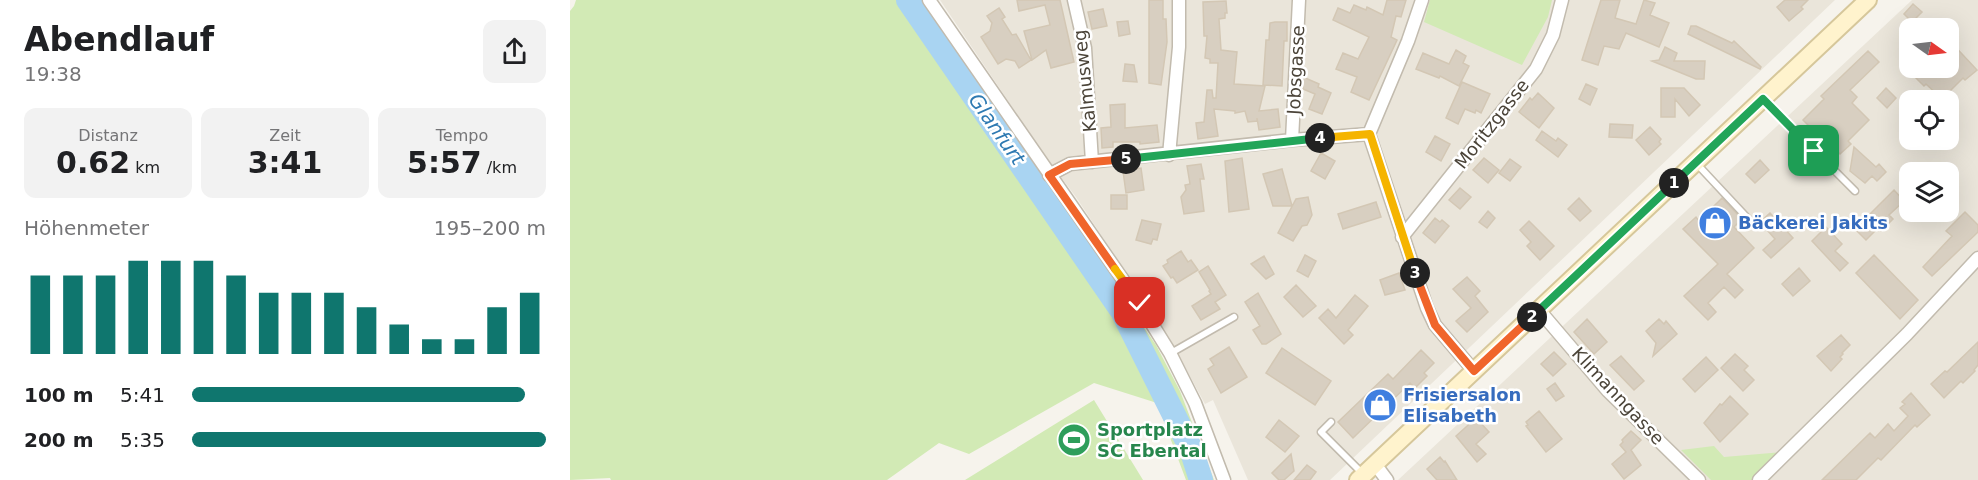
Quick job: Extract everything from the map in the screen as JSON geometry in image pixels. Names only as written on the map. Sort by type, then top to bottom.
[{"type":"main road","points":[[1366,473],[1868,0]]},
{"type":"street","points":[[929,0],[1140,303],[1170,353],[1205,426],[1224,480]]},
{"type":"street","name":"Kalmusweg","points":[[1074,0],[1085,48],[1092,162]]},
{"type":"street","points":[[1169,155],[1179,47],[1179,0]]},
{"type":"street","name":"Jobsgasse","points":[[1292,140],[1299,0]]},
{"type":"street","points":[[1422,0],[1370,134],[1427,308],[1435,325],[1474,371]]},
{"type":"street","name":"Moritzgasse","points":[[1402,237],[1536,69],[1553,35],[1562,0]]},
{"type":"street","points":[[1049,175],[1070,164],[1370,134]]},
{"type":"street","points":[[1759,480],[1907,334],[1978,258]]},
{"type":"street","name":"Klimanngasse","points":[[1539,310],[1608,390],[1699,480]]},
{"type":"street","points":[[1366,473],[1387,480]]},
{"type":"lane","points":[[1763,99],[1855,191]]},
{"type":"lane","points":[[1696,163],[1754,224]]},
{"type":"lane","points":[[1170,353],[1234,317]]},
{"type":"lane","points":[[1331,422],[1321,432],[1366,473]]},
{"type":"shaded area","points":[[940,0],[1835,0],[1330,480],[1248,480],[1213,400],[1205,404],[1171,341],[1076,197],[1048,160]]},
{"type":"shaded area","points":[[1912,0],[1978,0],[1978,480],[1398,480]]},
{"type":"green space","points":[[576,0],[917,0],[1156,345],[1180,391],[1214,480],[1186,480],[1157,403],[1094,383],[969,454],[939,443],[887,480],[611,480],[610,478],[570,480],[570,11]]},
{"type":"green space","points":[[1430,0],[1552,0],[1548,17],[1522,65],[1424,22]]},
{"type":"green space","name":"Sportplatz SC Ebental","points":[[1094,400],[1143,480],[965,480]]},
{"type":"green space","points":[[1714,446],[1724,457],[1783,452],[1755,480],[1711,480],[1681,450]]},
{"type":"building","points":[[1017,0],[1060,0],[1074,62],[1051,68],[1046,50],[1032,60],[1024,31],[1050,25],[1045,5],[1019,11]]},
{"type":"building","points":[[1149,0],[1163,0],[1163,19],[1166,19],[1167,42],[1161,85],[1149,83]]},
{"type":"building","points":[[1387,0],[1406,0],[1401,17],[1396,16],[1391,37],[1397,40],[1369,100],[1351,92],[1357,77],[1336,69],[1343,53],[1358,59],[1369,37],[1333,20],[1338,8],[1350,13],[1354,5],[1366,10],[1367,7],[1383,15]]},
{"type":"building","points":[[1601,0],[1620,0],[1615,18],[1636,24],[1644,0],[1655,3],[1650,15],[1669,23],[1659,47],[1626,33],[1619,49],[1604,46],[1598,65],[1582,60]]},
{"type":"building","points":[[1785,0],[1808,0],[1801,7],[1803,9],[1789,21],[1777,7]]},
{"type":"building","points":[[1226,1],[1227,13],[1225,13],[1225,18],[1219,19],[1221,50],[1237,52],[1234,84],[1265,86],[1259,111],[1278,109],[1280,127],[1259,130],[1257,118],[1257,121],[1248,122],[1245,111],[1235,113],[1235,111],[1214,109],[1218,136],[1198,139],[1196,123],[1204,122],[1207,90],[1212,90],[1213,98],[1216,98],[1218,63],[1210,63],[1210,59],[1205,58],[1207,36],[1204,36],[1203,2]]},
{"type":"building","points":[[1913,4],[1922,12],[1916,18],[1908,18],[1904,14]]},
{"type":"building","points":[[999,8],[1005,17],[1002,19],[1012,35],[1016,34],[1031,60],[1019,68],[1015,61],[1006,59],[998,64],[981,37],[990,31],[992,23],[987,16]]},
{"type":"building","points":[[1103,9],[1107,26],[1092,29],[1088,12]]},
{"type":"building","points":[[1128,21],[1130,34],[1119,36],[1117,22]]},
{"type":"building","points":[[1287,22],[1282,86],[1263,85],[1266,40],[1269,40],[1270,23]]},
{"type":"building","points":[[1691,26],[1696,26],[1732,43],[1734,41],[1761,67],[1760,69],[1688,34]]},
{"type":"building","points":[[1665,47],[1677,53],[1674,61],[1705,61],[1704,79],[1696,79],[1652,61],[1659,60]]},
{"type":"building","points":[[1456,50],[1466,56],[1463,63],[1469,66],[1459,86],[1440,76],[1439,78],[1416,69],[1423,53],[1449,64]]},
{"type":"building","points":[[1868,51],[1879,62],[1850,90],[1857,97],[1852,103],[1869,120],[1848,141],[1851,144],[1840,154],[1817,130],[1815,132],[1803,120],[1824,99],[1821,96]]},
{"type":"building","points":[[1959,51],[1977,70],[1965,80],[1963,78],[1951,90],[1932,90],[1926,84],[1924,86],[1916,78],[1959,78]]},
{"type":"building","points":[[1125,64],[1134,65],[1137,82],[1123,81]]},
{"type":"building","points":[[1303,77],[1319,84],[1318,87],[1331,93],[1322,114],[1309,109],[1315,94],[1303,89]]},
{"type":"building","points":[[1462,82],[1490,94],[1481,113],[1465,109],[1458,124],[1446,118]]},
{"type":"building","points":[[1586,84],[1597,89],[1590,105],[1579,99]]},
{"type":"building","points":[[1661,88],[1684,88],[1700,105],[1689,116],[1675,99],[1675,117],[1661,117]]},
{"type":"building","points":[[1886,88],[1896,98],[1887,108],[1877,98]]},
{"type":"building","points":[[1538,93],[1554,108],[1539,128],[1519,112],[1530,98],[1532,100]]},
{"type":"building","points":[[1125,104],[1125,128],[1157,125],[1159,142],[1140,144],[1140,142],[1113,142],[1113,147],[1102,148],[1101,128],[1111,127],[1110,105]]},
{"type":"building","points":[[1610,124],[1633,125],[1632,138],[1609,137]]},
{"type":"building","points":[[1650,127],[1661,139],[1659,142],[1661,144],[1649,155],[1636,140]]},
{"type":"building","points":[[1542,131],[1556,141],[1558,138],[1567,145],[1558,157],[1536,140]]},
{"type":"building","points":[[1435,136],[1450,144],[1441,161],[1426,152]]},
{"type":"building","points":[[1854,147],[1876,167],[1879,164],[1886,172],[1877,181],[1872,176],[1865,183],[1850,171]]},
{"type":"building","points":[[1321,153],[1335,161],[1325,179],[1311,171]]},
{"type":"building","points":[[1242,158],[1249,209],[1229,212],[1225,161]]},
{"type":"building","points":[[1484,158],[1499,170],[1488,183],[1473,170]]},
{"type":"building","points":[[1510,159],[1521,167],[1510,181],[1499,173]]},
{"type":"building","points":[[1760,160],[1769,170],[1755,183],[1746,174]]},
{"type":"building","points":[[1201,164],[1204,179],[1200,179],[1204,211],[1184,214],[1181,197],[1186,190],[1185,185],[1190,184],[1187,166]]},
{"type":"building","points":[[1141,168],[1144,190],[1126,193],[1123,171]]},
{"type":"building","points":[[1282,169],[1292,206],[1273,206],[1263,174]]},
{"type":"building","points":[[1460,188],[1471,197],[1460,209],[1449,200]]},
{"type":"building","points":[[1894,190],[1899,196],[1899,206],[1889,215],[1893,219],[1881,231],[1878,228],[1866,240],[1855,229]]},
{"type":"building","points":[[1111,195],[1127,195],[1127,209],[1111,209]]},
{"type":"building","points":[[1308,197],[1312,215],[1307,225],[1302,226],[1293,241],[1278,233],[1296,199]]},
{"type":"building","points":[[1579,198],[1591,211],[1580,221],[1568,209]]},
{"type":"building","points":[[1722,198],[1742,219],[1734,227],[1754,248],[1727,274],[1743,290],[1735,298],[1724,287],[1708,303],[1716,312],[1708,320],[1684,296],[1718,264],[1683,229],[1696,217],[1699,221]]},
{"type":"building","points":[[1376,202],[1381,217],[1343,229],[1338,214]]},
{"type":"building","points":[[1488,211],[1495,218],[1487,228],[1479,222]]},
{"type":"building","points":[[1965,212],[1978,225],[1978,232],[1932,276],[1923,267],[1952,236],[1946,231],[1955,222],[1959,222],[1959,218]]},
{"type":"building","points":[[1770,213],[1793,238],[1771,258],[1763,250],[1775,239],[1760,222]]},
{"type":"building","points":[[1435,218],[1449,226],[1435,243],[1423,233]]},
{"type":"building","points":[[1142,220],[1161,224],[1157,240],[1153,239],[1151,244],[1136,240]]},
{"type":"building","points":[[1529,221],[1554,246],[1540,260],[1527,246],[1531,242],[1520,230]]},
{"type":"building","points":[[1826,227],[1842,244],[1835,251],[1848,263],[1840,271],[1812,241]]},
{"type":"building","points":[[1181,251],[1188,262],[1191,260],[1198,270],[1177,283],[1163,266],[1168,263],[1167,260]]},
{"type":"building","points":[[1305,255],[1316,261],[1308,277],[1297,271]]},
{"type":"building","points":[[1874,255],[1918,300],[1900,319],[1856,273]]},
{"type":"building","points":[[1264,256],[1274,274],[1266,279],[1251,264]]},
{"type":"building","points":[[1208,266],[1226,295],[1215,302],[1220,309],[1201,320],[1192,306],[1211,294],[1199,272]]},
{"type":"building","points":[[1799,268],[1810,281],[1793,296],[1782,284]]},
{"type":"building","points":[[1399,273],[1405,290],[1385,295],[1380,280]]},
{"type":"building","points":[[1467,277],[1480,291],[1475,296],[1488,312],[1467,332],[1456,321],[1471,308],[1453,289]]},
{"type":"building","points":[[1296,285],[1316,306],[1303,317],[1284,297]]},
{"type":"building","points":[[1258,293],[1281,334],[1266,344],[1262,344],[1253,330],[1260,326],[1245,302]]},
{"type":"building","points":[[1355,295],[1368,306],[1348,330],[1353,335],[1344,344],[1319,318],[1328,309],[1336,318]]},
{"type":"building","points":[[1587,319],[1607,342],[1594,354],[1574,332]]},
{"type":"building","points":[[1659,319],[1664,324],[1666,321],[1677,334],[1653,356],[1656,343],[1646,331]]},
{"type":"building","points":[[1841,335],[1850,345],[1842,353],[1840,357],[1842,359],[1831,371],[1817,356]]},
{"type":"building","points":[[1978,342],[1978,365],[1975,371],[1944,398],[1931,384]]},
{"type":"building","points":[[1229,347],[1247,377],[1221,393],[1208,369],[1214,365],[1210,359]]},
{"type":"building","points":[[1282,348],[1331,381],[1315,405],[1266,373]]},
{"type":"building","points":[[1421,350],[1434,363],[1424,373],[1427,376],[1415,388],[1410,383],[1353,438],[1338,422],[1388,374],[1393,379]]},
{"type":"building","points":[[1554,352],[1566,364],[1553,376],[1541,364]]},
{"type":"building","points":[[1735,354],[1748,366],[1744,370],[1754,380],[1743,391],[1721,368]]},
{"type":"building","points":[[1621,356],[1644,381],[1634,390],[1610,365]]},
{"type":"building","points":[[1706,357],[1718,370],[1695,392],[1683,379]]},
{"type":"building","points":[[1555,383],[1564,396],[1556,401],[1547,389]]},
{"type":"building","points":[[1911,393],[1930,415],[1917,427],[1915,425],[1881,460],[1878,458],[1856,480],[1822,480],[1870,433],[1875,438],[1888,424],[1894,431],[1908,416],[1900,408],[1905,404],[1902,402]]},
{"type":"building","points":[[1730,396],[1748,414],[1720,442],[1704,423]]},
{"type":"building","points":[[1539,411],[1562,439],[1546,452],[1526,426],[1528,425],[1526,422]]},
{"type":"building","points":[[1476,418],[1489,432],[1476,444],[1486,454],[1477,462],[1456,436]]},
{"type":"building","points":[[1279,420],[1299,436],[1285,452],[1266,437]]},
{"type":"building","points":[[1631,431],[1641,440],[1631,450],[1641,465],[1624,479],[1612,464],[1626,452],[1620,445]]},
{"type":"building","points":[[1291,454],[1294,471],[1284,480],[1279,480],[1272,473]]},
{"type":"building","points":[[1440,457],[1457,480],[1437,480],[1427,469]]},
{"type":"building","points":[[1307,465],[1316,472],[1310,480],[1294,480]]},
{"type":"waterway","name":"Glanfurt","points":[[908,0],[1122,311],[1191,449],[1201,480]]},
{"type":"place","name":"Bäckerei Jakits","points":[[1715,223]]},
{"type":"place","name":"Frisiersalon Elisabeth","points":[[1380,405]]},
{"type":"place","name":"Sportplatz SC Ebental","points":[[1074,440]]},
{"type":"route","points":[[1140,303],[1049,175],[1070,164],[1370,134],[1427,308],[1435,325],[1474,371],[1763,99],[1814,151]]}]
